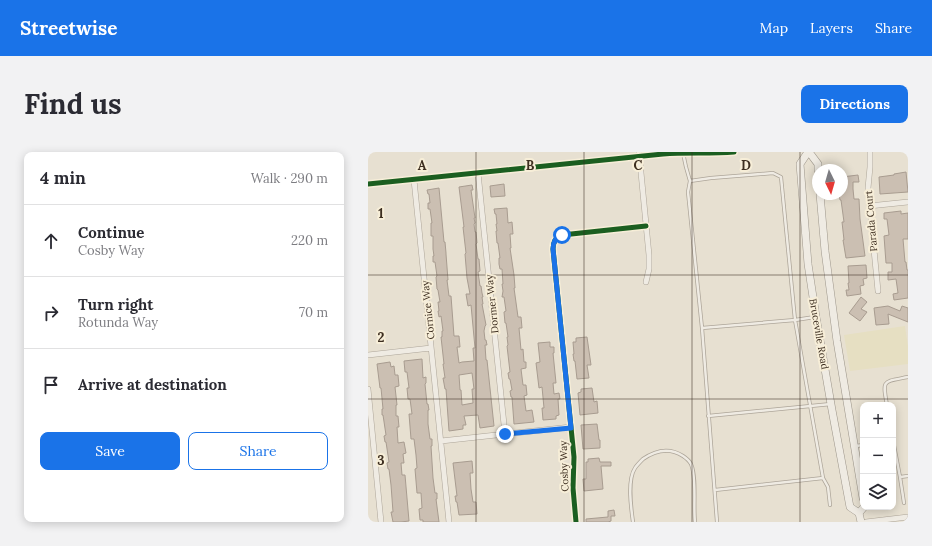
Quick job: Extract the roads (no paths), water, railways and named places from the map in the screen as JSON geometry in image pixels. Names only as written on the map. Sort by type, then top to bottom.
[{"type":"main road","name":"Bruceville Road","points":[[818,164],[809,152],[800,164],[808,264],[850,507],[859,513],[861,522]]},
{"type":"main road","name":"Bruceville Road","points":[[821,200],[825,251],[837,341],[860,478]]},
{"type":"street","points":[[368,184],[639,154],[713,154],[734,152]]},
{"type":"street","name":"Parada Court","points":[[870,152],[868,188],[869,206],[878,291]]},
{"type":"street","points":[[639,154],[649,262],[646,282]]},
{"type":"street","name":"Dormer Way","points":[[478,173],[505,434]]},
{"type":"street","name":"Cornice Way","points":[[414,180],[449,522]]},
{"type":"street","points":[[869,206],[908,202]]},
{"type":"street","name":"Cosby Way","points":[[576,522],[573,488],[574,462],[553,243],[562,235],[646,226]]},
{"type":"street","points":[[368,355],[432,348]]},
{"type":"street","points":[[368,389],[381,522]]},
{"type":"street","points":[[441,441],[571,428]]},
{"type":"street","points":[[866,522],[908,517]]},
{"type":"lane","points":[[683,153],[690,181],[688,192],[702,328],[717,522]]},
{"type":"lane","points":[[690,181],[773,173],[780,177],[795,320],[823,478],[828,486],[830,505]]},
{"type":"lane","points":[[702,328],[816,317]]},
{"type":"lane","points":[[886,402],[884,387],[885,384],[888,381],[908,378]]},
{"type":"lane","points":[[708,416],[831,404]]},
{"type":"lane","points":[[855,446],[860,445]]},
{"type":"lane","points":[[633,522],[630,488],[632,473],[635,468],[648,456],[664,450],[670,450],[687,458],[691,464],[694,484],[695,522]]},
{"type":"lane","points":[[896,456],[904,503]]},
{"type":"lane","points":[[900,477],[908,476]]},
{"type":"lane","points":[[715,490],[823,478]]}]
